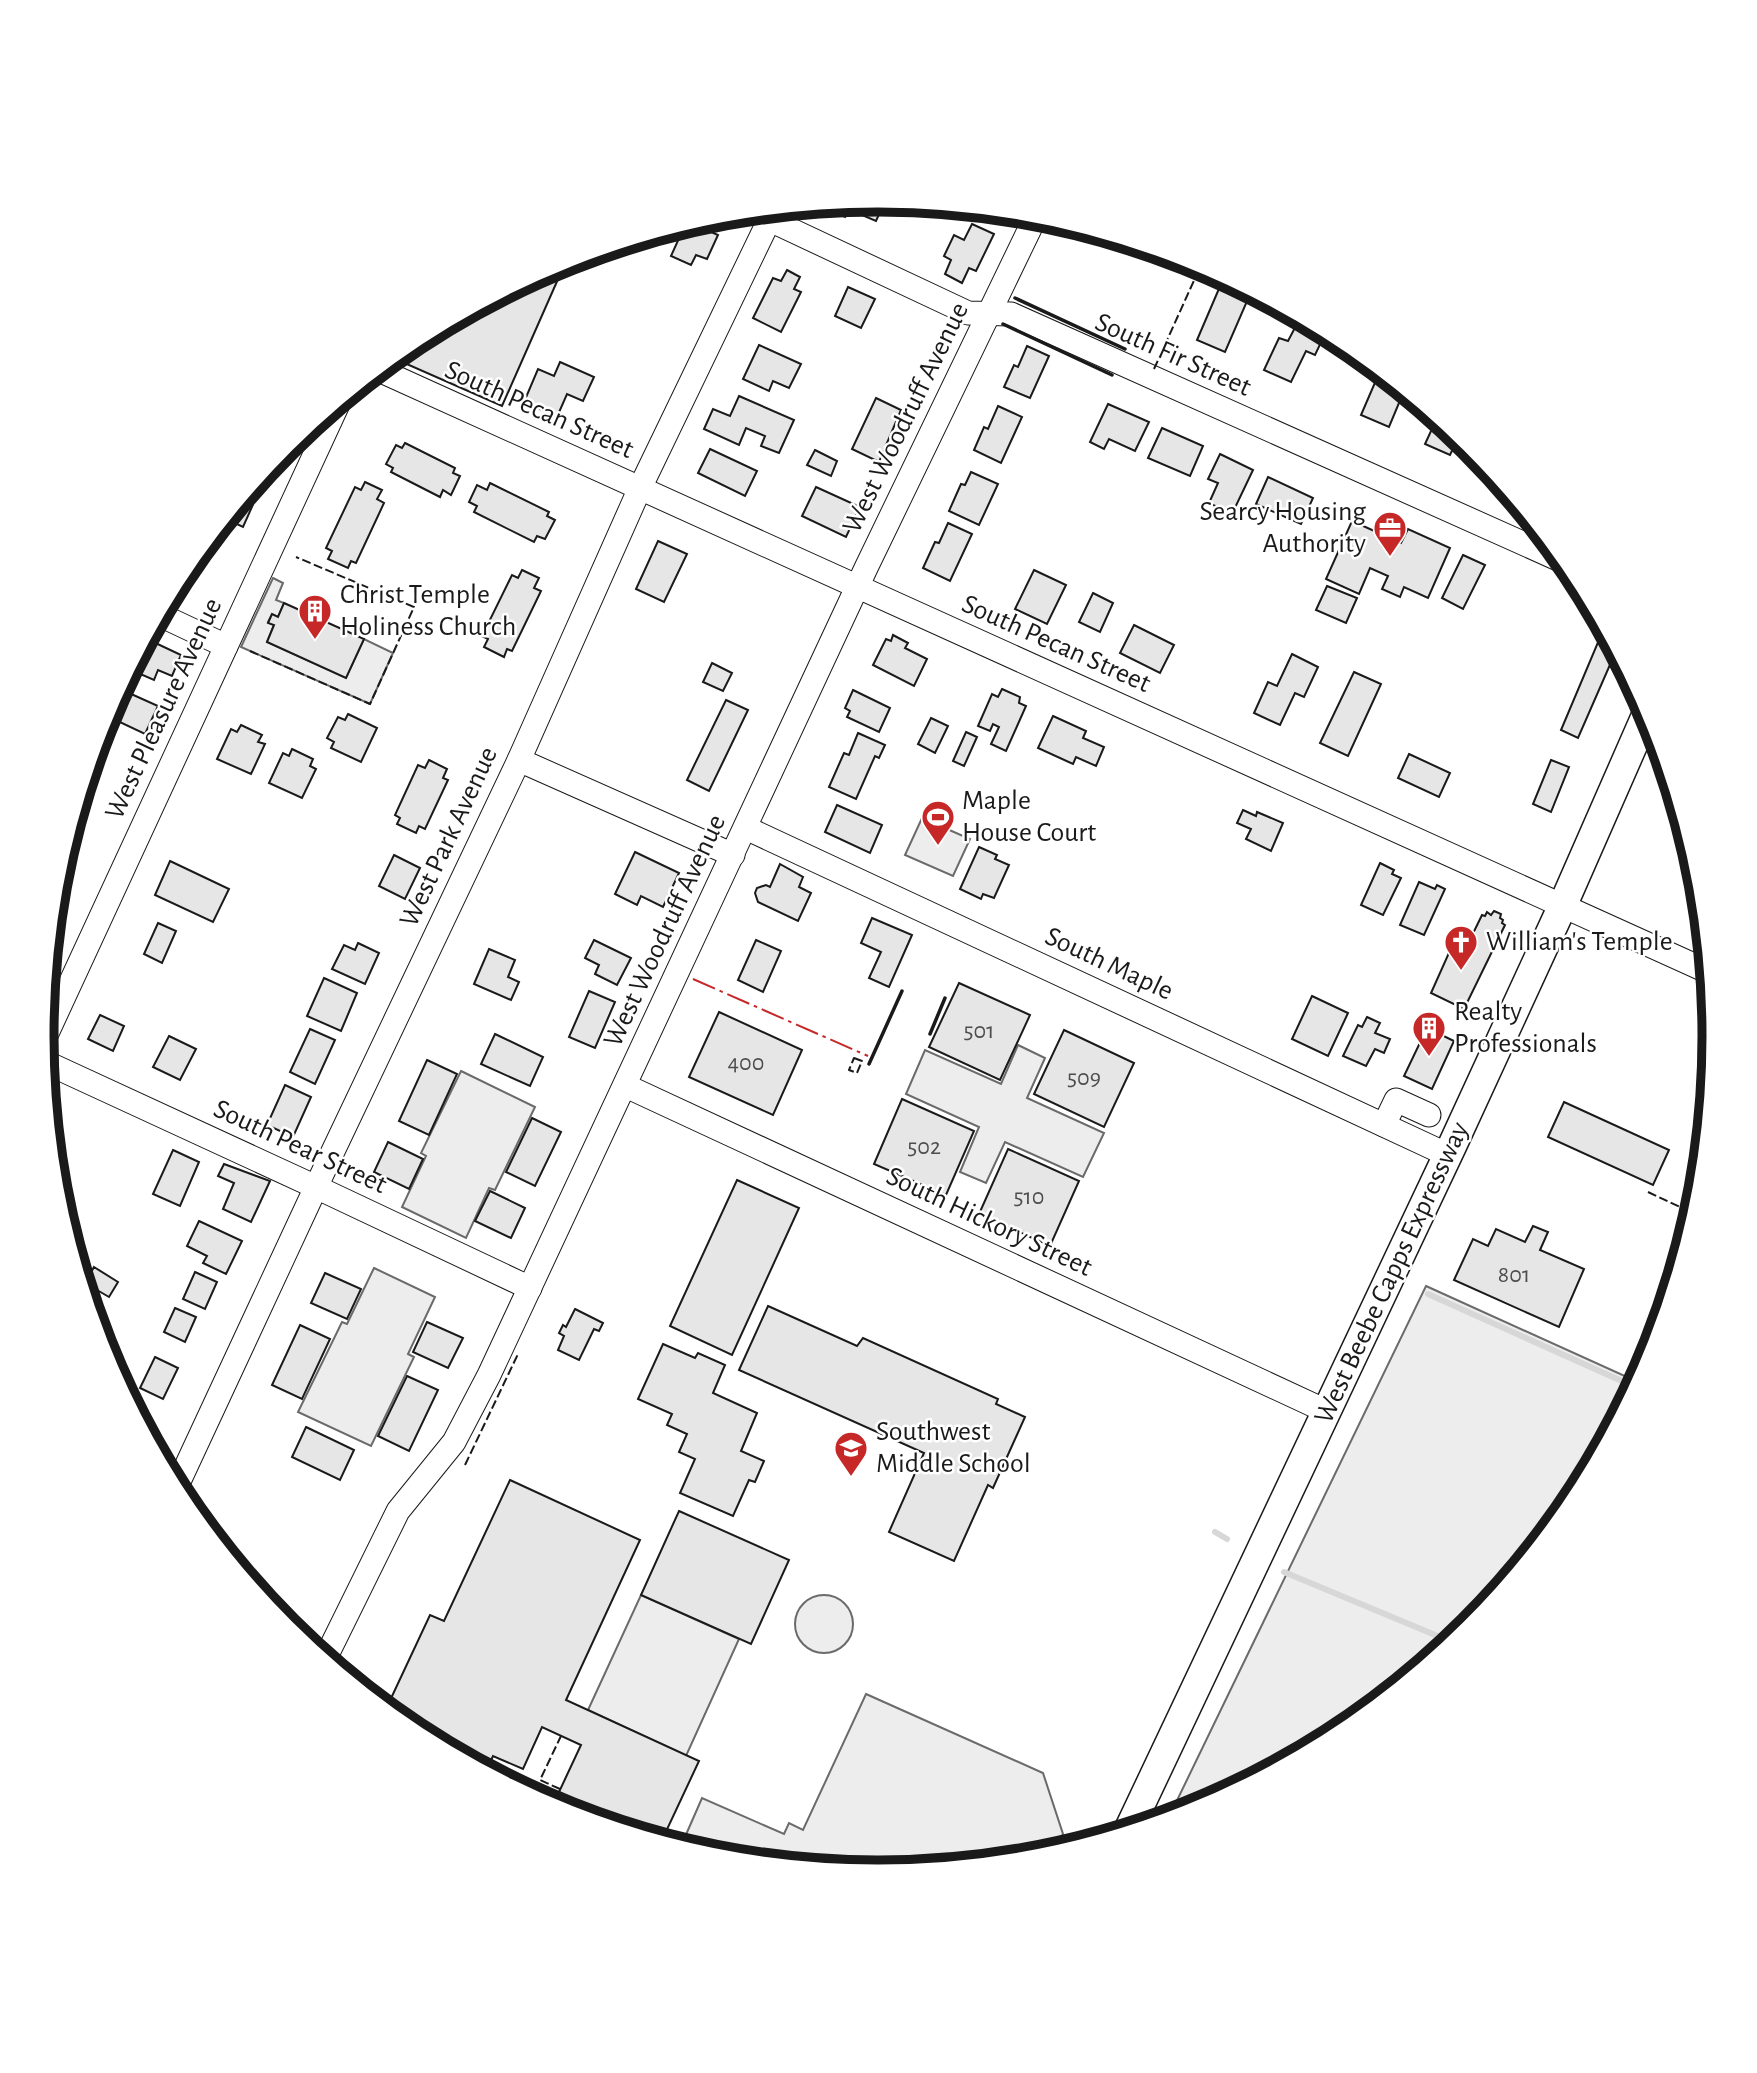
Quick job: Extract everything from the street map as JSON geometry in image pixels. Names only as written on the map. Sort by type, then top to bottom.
[{"type":"main road","name":"West Beebe Capps Expressway","points":[[1133,1820],[1328,1412],[1562,907],[1642,725]]},
{"type":"street","name":"South Fir Street","points":[[775,219],[968,313],[1011,314],[1545,553]]},
{"type":"street","name":"West Park Avenue","points":[[182,1476],[519,760],[762,221]]},
{"type":"street","name":"West Woodruff Avenue","points":[[329,1650],[398,1511],[454,1442],[530,1289],[858,587],[1031,227]]},
{"type":"street","name":"South Pecan Street","points":[[389,374],[1700,968]]},
{"type":"street","name":"West Pleasure Avenue","points":[[55,1017],[330,422]]},
{"type":"street","points":[[168,619],[226,646]]},
{"type":"street","points":[[519,760],[733,855]]},
{"type":"street","name":"South Maple","points":[[746,828],[1447,1155]]},
{"type":"street","name":"South Pear Street","points":[[55,1067],[530,1289]]},
{"type":"street","name":"South Hickory Street","points":[[625,1086],[1328,1412]]},
{"type":"street","points":[[1384,1125],[1396,1100],[1429,1115]]},
{"type":"shaded area","points":[[273,578],[283,583],[276,600],[284,603],[278,617],[272,614],[268,622],[274,625],[267,642],[346,678],[364,639],[393,653],[370,704],[241,647]]},
{"type":"shaded area","name":"Maple House Court","points":[[922,818],[970,839],[953,876],[905,855]]},
{"type":"shaded area","points":[[1018,1045],[1045,1058],[1027,1098],[1104,1133],[1083,1177],[1005,1142],[986,1183],[960,1172],[979,1127],[906,1094],[925,1050],[1001,1084]]},
{"type":"shaded area","points":[[461,1071],[535,1107],[495,1190],[489,1188],[466,1238],[402,1207],[426,1156],[421,1153]]},
{"type":"shaded area","points":[[374,1268],[435,1297],[408,1354],[414,1357],[371,1446],[298,1412],[342,1322],[347,1324]]},
{"type":"shaded area","points":[[1426,1286],[1628,1378],[1592,1449],[1532,1538],[1498,1580],[1422,1656],[1336,1722],[1291,1750],[1243,1776],[1175,1805]]},
{"type":"shaded area","points":[[641,1595],[739,1639],[686,1756],[588,1710]]},
{"type":"shaded area","points":[[824,1595],[835,1597],[848,1608],[853,1624],[851,1635],[840,1648],[824,1653],[813,1651],[800,1640],[795,1624],[797,1613],[808,1600]]},
{"type":"shaded area","points":[[866,1694],[1043,1773],[1063,1834],[1060,1840],[986,1854],[878,1861],[771,1854],[685,1837],[702,1798],[784,1834],[789,1823],[803,1830]]},
{"type":"building","points":[[880,212],[876,221],[857,213]]},
{"type":"building","points":[[972,224],[994,234],[976,271],[969,268],[962,283],[945,274],[951,260],[944,256],[954,235],[964,240]]},
{"type":"building","points":[[708,230],[718,235],[707,259],[696,255],[691,265],[671,256],[680,237]]},
{"type":"building","points":[[787,270],[800,277],[794,289],[801,292],[781,332],[753,318],[773,278],[781,281]]},
{"type":"building","points":[[559,277],[502,406],[404,363],[466,323]]},
{"type":"building","points":[[848,287],[875,299],[861,328],[835,316]]},
{"type":"building","points":[[1220,287],[1248,300],[1225,352],[1197,340]]},
{"type":"building","points":[[1296,326],[1321,342],[1315,355],[1306,351],[1291,382],[1264,370],[1279,338],[1288,341]]},
{"type":"building","points":[[759,345],[801,364],[789,388],[773,381],[769,391],[743,379]]},
{"type":"building","points":[[1027,346],[1049,356],[1030,398],[1004,387],[1014,365],[1018,367]]},
{"type":"building","points":[[560,362],[594,377],[583,401],[567,394],[557,417],[524,402],[538,369],[554,376]]},
{"type":"building","points":[[1376,380],[1400,400],[1389,427],[1361,415]]},
{"type":"building","points":[[739,396],[794,420],[779,453],[761,446],[765,436],[746,428],[739,445],[704,429],[713,409],[730,416]]},
{"type":"building","points":[[876,398],[901,410],[879,462],[852,449]]},
{"type":"building","points":[[1108,404],[1149,422],[1135,451],[1109,439],[1104,449],[1090,442]]},
{"type":"building","points":[[998,406],[1022,417],[1001,463],[974,450],[984,427],[988,429]]},
{"type":"building","points":[[1433,427],[1454,447],[1450,455],[1425,444]]},
{"type":"building","points":[[1162,428],[1203,446],[1190,476],[1148,458]]},
{"type":"building","points":[[405,443],[455,468],[453,473],[460,476],[451,495],[443,490],[440,497],[391,472],[393,468],[386,464],[396,445],[402,448]]},
{"type":"building","points":[[710,449],[757,471],[745,496],[698,473]]},
{"type":"building","points":[[815,450],[837,461],[831,476],[807,465]]},
{"type":"building","points":[[1220,454],[1253,470],[1232,514],[1209,503],[1218,483],[1208,479]]},
{"type":"building","points":[[971,472],[998,484],[979,525],[949,511],[961,484],[965,485]]},
{"type":"building","points":[[1268,477],[1313,498],[1301,524],[1256,504]]},
{"type":"building","points":[[365,482],[382,490],[377,499],[384,503],[356,563],[351,561],[348,568],[328,559],[332,551],[326,548],[355,487],[361,490]]},
{"type":"building","points":[[490,483],[549,512],[547,516],[555,520],[545,539],[537,536],[534,542],[474,512],[477,506],[469,502],[477,485],[487,490]]},
{"type":"building","points":[[816,487],[860,507],[846,537],[802,516]]},
{"type":"building","points":[[255,500],[243,527],[235,523]]},
{"type":"building","name":"Searcy Housing Authority","points":[[1352,521],[1401,543],[1408,529],[1450,548],[1428,598],[1404,587],[1400,597],[1382,589],[1388,576],[1370,568],[1359,594],[1326,579]]},
{"type":"building","points":[[948,523],[972,534],[950,581],[923,568],[935,542],[939,543]]},
{"type":"building","points":[[658,541],[687,554],[664,602],[636,589]]},
{"type":"building","points":[[1463,555],[1485,565],[1463,609],[1442,598]]},
{"type":"building","points":[[522,570],[539,578],[534,588],[541,591],[512,651],[507,649],[504,657],[484,647],[488,639],[482,636],[512,575],[518,578]]},
{"type":"building","points":[[1034,570],[1066,585],[1047,624],[1015,609]]},
{"type":"building","points":[[1327,586],[1357,598],[1346,623],[1316,610]]},
{"type":"building","points":[[1093,593],[1113,603],[1100,632],[1079,622]]},
{"type":"building","name":"Christ Temple Holiness Church","points":[[284,603],[364,639],[346,678],[267,642],[274,625],[268,623],[272,614],[278,617]]},
{"type":"building","points":[[1134,625],[1174,645],[1160,673],[1120,653]]},
{"type":"building","points":[[893,635],[908,643],[905,648],[927,659],[914,686],[873,665],[886,639],[891,641]]},
{"type":"building","points":[[1600,638],[1612,661],[1578,738],[1561,730]]},
{"type":"building","points":[[155,643],[181,655],[172,676],[158,670],[154,680],[138,673]]},
{"type":"building","points":[[1292,654],[1318,667],[1304,697],[1295,693],[1280,725],[1254,713],[1268,682],[1277,686]]},
{"type":"building","points":[[712,663],[732,673],[723,691],[703,682]]},
{"type":"building","points":[[1354,672],[1381,684],[1348,756],[1320,743]]},
{"type":"building","points":[[1002,689],[1020,697],[1019,703],[1026,706],[1006,751],[991,744],[999,727],[993,724],[990,731],[978,726],[992,694],[998,697]]},
{"type":"building","points":[[853,690],[890,708],[879,732],[847,717],[850,711],[845,708]]},
{"type":"building","points":[[129,693],[158,706],[145,734],[117,721]]},
{"type":"building","points":[[726,700],[748,710],[709,791],[687,780]]},
{"type":"building","points":[[348,714],[377,728],[361,762],[331,748],[334,742],[327,738],[338,717],[345,720]]},
{"type":"building","points":[[1053,716],[1086,731],[1083,738],[1104,747],[1096,766],[1076,757],[1073,764],[1038,748]]},
{"type":"building","points":[[931,718],[948,726],[935,753],[918,744]]},
{"type":"building","points":[[241,725],[262,735],[258,742],[265,744],[251,774],[217,759],[231,729],[237,732]]},
{"type":"building","points":[[966,732],[977,737],[964,766],[953,761]]},
{"type":"building","points":[[858,733],[885,745],[879,758],[875,756],[856,799],[829,787],[844,753],[849,755]]},
{"type":"building","points":[[292,749],[313,759],[310,766],[316,769],[302,798],[269,783],[283,753],[289,756]]},
{"type":"building","points":[[1409,754],[1450,773],[1439,797],[1398,778]]},
{"type":"building","points":[[429,760],[447,769],[443,778],[448,780],[425,829],[419,826],[416,833],[397,824],[400,818],[395,815],[418,765],[425,768]]},
{"type":"building","points":[[1551,760],[1569,767],[1551,812],[1533,804]]},
{"type":"building","points":[[837,805],[882,825],[870,853],[825,832]]},
{"type":"building","points":[[1243,810],[1256,816],[1257,812],[1283,823],[1271,851],[1246,839],[1251,829],[1237,823]]},
{"type":"building","points":[[979,847],[997,855],[995,859],[1009,865],[994,898],[983,894],[981,899],[960,889]]},
{"type":"building","points":[[635,852],[679,873],[663,907],[641,896],[637,905],[615,894]]},
{"type":"building","points":[[394,855],[420,868],[405,899],[379,886]]},
{"type":"building","points":[[170,861],[229,889],[213,922],[155,895]]},
{"type":"building","points":[[1380,863],[1394,870],[1392,874],[1401,878],[1383,915],[1361,905]]},
{"type":"building","points":[[780,864],[803,877],[799,887],[811,893],[798,921],[758,902],[755,893],[757,888],[766,885],[770,887]]},
{"type":"building","points":[[1419,882],[1435,889],[1437,885],[1445,889],[1424,935],[1400,925]]},
{"type":"building","name":"William's Temple","points":[[1494,911],[1501,914],[1500,918],[1505,925],[1464,1009],[1431,993],[1452,946],[1464,952],[1482,915],[1485,916],[1487,912],[1491,915]]},
{"type":"building","points":[[872,918],[912,935],[889,987],[869,978],[881,952],[861,943]]},
{"type":"building","points":[[158,923],[176,931],[162,963],[144,954]]},
{"type":"building","points":[[594,940],[631,958],[617,985],[595,974],[599,965],[585,958]]},
{"type":"building","points":[[756,940],[781,951],[763,992],[738,980]]},
{"type":"building","points":[[358,943],[379,953],[365,984],[332,969],[344,945],[355,950]]},
{"type":"building","points":[[489,949],[515,960],[508,977],[519,982],[511,1000],[474,984]]},
{"type":"building","points":[[324,978],[357,993],[341,1031],[307,1016]]},
{"type":"building","points":[[959,983],[1030,1015],[1000,1080],[929,1047]]},
{"type":"building","points":[[589,991],[615,1002],[595,1048],[569,1037]]},
{"type":"building","points":[[1312,996],[1348,1013],[1328,1056],[1292,1039]]},
{"type":"building","points":[[719,1012],[802,1050],[773,1115],[689,1077]]},
{"type":"building","points":[[100,1015],[124,1026],[113,1051],[88,1039]]},
{"type":"building","points":[[1367,1017],[1380,1023],[1375,1033],[1390,1039],[1384,1053],[1375,1049],[1366,1066],[1343,1056],[1358,1025],[1362,1027]]},
{"type":"building","name":"Realty Professionals","points":[[1427,1028],[1454,1041],[1432,1089],[1404,1076]]},
{"type":"building","points":[[310,1029],[335,1040],[315,1084],[290,1072]]},
{"type":"building","points":[[1064,1030],[1134,1063],[1104,1127],[1034,1094]]},
{"type":"building","points":[[495,1034],[543,1057],[530,1086],[481,1064]]},
{"type":"building","points":[[169,1036],[196,1049],[180,1080],[153,1067]]},
{"type":"building","points":[[427,1060],[457,1074],[429,1135],[399,1121]]},
{"type":"building","points":[[285,1085],[311,1097],[293,1137],[267,1125]]},
{"type":"building","points":[[902,1099],[974,1131],[946,1195],[874,1164]]},
{"type":"building","points":[[1564,1102],[1669,1150],[1653,1185],[1548,1137]]},
{"type":"building","points":[[532,1118],[561,1132],[535,1186],[506,1172]]},
{"type":"building","points":[[388,1142],[423,1159],[409,1189],[374,1172]]},
{"type":"building","points":[[1008,1149],[1079,1181],[1050,1246],[979,1214]]},
{"type":"building","points":[[173,1150],[199,1162],[180,1206],[153,1194]]},
{"type":"building","points":[[224,1164],[270,1181],[251,1222],[223,1209],[234,1183],[218,1176]]},
{"type":"building","points":[[737,1180],[799,1208],[732,1355],[670,1326]]},
{"type":"building","points":[[490,1191],[525,1208],[511,1238],[475,1221]]},
{"type":"building","points":[[199,1221],[242,1241],[226,1274],[203,1263],[207,1256],[187,1246]]},
{"type":"building","points":[[1533,1226],[1548,1232],[1540,1250],[1584,1269],[1559,1327],[1454,1280],[1473,1239],[1488,1246],[1496,1229],[1525,1242]]},
{"type":"building","points":[[94,1267],[118,1282],[109,1297],[94,1288],[90,1275]]},
{"type":"building","points":[[195,1272],[217,1282],[205,1309],[183,1299]]},
{"type":"building","points":[[325,1273],[361,1289],[347,1319],[311,1303]]},
{"type":"building","points":[[768,1306],[857,1346],[863,1338],[998,1399],[996,1404],[1025,1417],[993,1488],[988,1485],[954,1561],[889,1532],[924,1453],[739,1370]]},
{"type":"building","points":[[175,1308],[196,1317],[185,1342],[164,1332]]},
{"type":"building","points":[[575,1309],[603,1323],[599,1331],[594,1329],[579,1360],[558,1350],[564,1336],[559,1333],[563,1325],[566,1327]]},
{"type":"building","points":[[427,1322],[463,1338],[448,1368],[413,1352]]},
{"type":"building","points":[[300,1325],[330,1339],[302,1399],[272,1385]]},
{"type":"building","points":[[663,1344],[695,1358],[698,1353],[725,1365],[713,1393],[757,1413],[741,1451],[764,1461],[755,1482],[749,1480],[733,1516],[680,1493],[695,1459],[679,1452],[687,1434],[667,1425],[672,1414],[638,1399]]},
{"type":"building","points":[[155,1357],[178,1368],[163,1399],[140,1388]]},
{"type":"building","points":[[407,1376],[438,1390],[409,1451],[378,1436]]},
{"type":"building","points":[[306,1427],[354,1450],[340,1480],[292,1457]]},
{"type":"building","points":[[510,1480],[640,1540],[566,1700],[699,1761],[665,1833],[566,1799],[567,1796],[559,1792],[581,1745],[542,1727],[523,1769],[493,1756],[490,1763],[421,1722],[390,1700],[430,1615],[444,1621]]},
{"type":"building","points":[[679,1511],[789,1560],[751,1644],[641,1595]]},
{"type":"waterway","points":[[1428,1294],[1626,1383]]},
{"type":"waterway","points":[[1215,1532],[1227,1539]]},
{"type":"waterway","points":[[1284,1572],[1441,1638]]},
{"type":"fence","points":[[1154,369],[1196,276]]},
{"type":"fence","points":[[250,651],[370,704],[414,607],[296,557]]},
{"type":"fence","points":[[854,1058],[862,1061],[857,1073],[849,1070],[854,1058]]},
{"type":"fence","points":[[1648,1192],[1684,1209]]},
{"type":"fence","points":[[465,1465],[518,1354]]},
{"type":"fence","points":[[560,1789],[540,1780],[561,1736]]},
{"type":"wall","points":[[1015,298],[1125,349]]},
{"type":"wall","points":[[1003,324],[1112,375]]},
{"type":"wall","points":[[869,1064],[902,991]]},
{"type":"wall","points":[[930,1034],[945,998]]},
{"type":"power","points":[[693,979],[868,1056]]},
{"type":"place","name":"Searcy Housing Authority","points":[[1390,558]]},
{"type":"place","name":"Christ Temple Holiness Church","points":[[315,641]]},
{"type":"place","name":"Maple House Court","points":[[938,847]]},
{"type":"place","name":"William's Temple","points":[[1461,972]]},
{"type":"place","name":"Realty Professionals","points":[[1429,1058]]},
{"type":"place","name":"Southwest Middle School","points":[[851,1478]]}]
